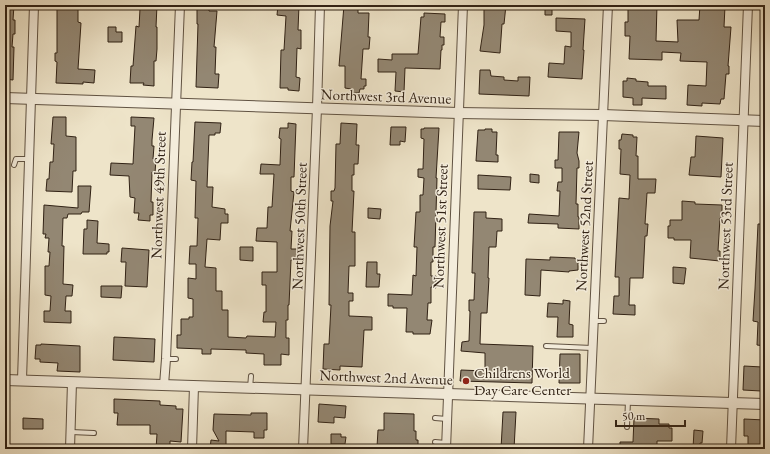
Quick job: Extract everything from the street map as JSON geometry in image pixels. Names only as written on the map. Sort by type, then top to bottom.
[{"type":"street","points":[[22,380],[34,5]]},
{"type":"street","name":"Northwest 49th Street","points":[[164,385],[180,5]]},
{"type":"street","name":"Northwest 50th Street","points":[[303,449],[320,5]]},
{"type":"street","name":"Northwest 51st Street","points":[[446,446],[463,5]]},
{"type":"street","name":"Northwest 52nd Street","points":[[588,449],[608,5]]},
{"type":"street","name":"Northwest 53rd Street","points":[[730,449],[748,5]]},
{"type":"street","name":"Northwest 3rd Avenue","points":[[5,98],[458,113],[603,115],[765,121]]},
{"type":"street","name":"Northwest 2nd Avenue","points":[[5,380],[765,404]]},
{"type":"street","points":[[70,449],[72,382]]},
{"type":"street","points":[[192,449],[194,386]]},
{"type":"lane","points":[[14,165],[16,159],[29,159]]},
{"type":"lane","points":[[593,321],[604,321]]},
{"type":"lane","points":[[546,346],[592,348]]},
{"type":"lane","points":[[166,359],[176,359]]},
{"type":"lane","points":[[250,388],[251,376]]},
{"type":"lane","points":[[627,427],[628,400]]},
{"type":"lane","points":[[435,418],[447,419]]},
{"type":"lane","points":[[70,432],[94,433]]},
{"type":"lane","points":[[435,442],[446,446]]},
{"type":"building","points":[[5,5],[14,5],[13,20],[15,20],[15,34],[13,34],[12,47],[14,47],[13,80],[5,79]]},
{"type":"building","points":[[60,5],[78,5],[78,22],[81,23],[78,69],[95,70],[94,83],[56,83],[57,62],[55,61],[55,53],[57,53],[57,8],[60,8]]},
{"type":"building","points":[[145,5],[157,5],[157,49],[156,61],[154,61],[154,86],[143,85],[144,83],[130,83],[131,66],[133,66],[136,26],[139,27],[140,9],[145,9]]},
{"type":"building","points":[[197,5],[209,6],[209,11],[217,11],[214,47],[216,47],[215,74],[219,74],[218,88],[196,87],[198,24]]},
{"type":"building","points":[[278,5],[299,5],[298,30],[301,30],[301,49],[297,48],[296,77],[300,78],[299,91],[288,90],[288,88],[280,88],[281,50],[284,50],[286,16],[277,15]]},
{"type":"building","points":[[344,5],[358,5],[358,13],[369,13],[369,49],[363,49],[361,79],[366,79],[366,86],[364,86],[364,89],[360,89],[359,93],[351,93],[351,89],[345,88],[345,66],[339,66]]},
{"type":"building","points":[[484,5],[506,5],[504,24],[502,24],[500,53],[480,51],[484,25]]},
{"type":"building","points":[[545,5],[552,5],[552,15],[545,15]]},
{"type":"building","points":[[628,5],[657,5],[656,41],[678,42],[677,20],[699,20],[700,5],[725,6],[724,27],[731,27],[728,66],[729,74],[726,74],[724,99],[721,99],[720,104],[702,103],[702,106],[687,105],[688,85],[706,86],[707,62],[680,61],[681,53],[662,52],[662,60],[629,59],[630,36],[625,36],[625,22],[628,22]]},
{"type":"building","points":[[424,13],[445,14],[445,22],[441,22],[440,37],[444,37],[444,45],[442,45],[441,50],[440,69],[405,68],[404,92],[395,91],[396,72],[378,72],[378,59],[392,60],[392,54],[418,54],[421,17],[424,17]]},
{"type":"building","points":[[556,18],[585,19],[582,79],[548,77],[549,63],[564,64],[565,46],[571,47],[571,32],[556,31]]},
{"type":"building","points":[[108,27],[116,27],[116,32],[122,32],[122,42],[108,42]]},
{"type":"building","points":[[480,70],[490,70],[491,76],[504,77],[504,80],[518,81],[518,77],[530,77],[529,96],[479,94]]},
{"type":"building","points":[[627,78],[636,79],[636,81],[648,82],[648,86],[666,86],[666,99],[642,98],[642,105],[633,105],[633,98],[623,97],[623,81],[627,81]]},
{"type":"building","points":[[53,117],[66,117],[66,136],[76,137],[76,171],[73,171],[72,192],[46,191],[47,179],[49,179],[50,162],[53,162],[54,144],[51,144]]},
{"type":"building","points":[[131,117],[154,118],[152,146],[154,146],[153,159],[156,159],[155,173],[152,172],[151,202],[153,202],[153,215],[150,215],[150,221],[138,220],[139,213],[134,213],[135,198],[130,197],[129,176],[110,175],[111,163],[133,164],[135,126],[131,126]]},
{"type":"building","points":[[195,122],[221,123],[220,133],[209,135],[207,187],[213,187],[212,207],[225,209],[225,214],[228,214],[228,223],[221,223],[220,240],[207,239],[205,267],[216,268],[216,291],[222,291],[222,310],[228,310],[228,337],[246,338],[247,336],[275,337],[276,322],[263,322],[264,312],[266,312],[266,285],[262,285],[262,272],[277,272],[277,242],[256,241],[257,228],[267,228],[268,207],[272,207],[274,174],[260,174],[261,164],[280,165],[280,128],[288,128],[288,123],[296,124],[294,177],[291,177],[291,191],[294,192],[290,231],[292,231],[291,249],[300,249],[300,260],[291,260],[288,320],[286,320],[286,338],[289,338],[289,355],[281,354],[281,365],[264,365],[264,354],[246,353],[246,350],[211,349],[211,354],[202,354],[202,349],[177,348],[177,335],[181,335],[181,319],[189,319],[189,317],[193,317],[193,299],[188,298],[188,278],[196,279],[196,264],[189,264],[190,246],[197,246],[198,218],[195,218],[196,181],[191,180]]},
{"type":"building","points":[[341,123],[357,124],[356,145],[359,145],[358,164],[354,164],[354,175],[352,175],[352,191],[354,191],[352,232],[355,232],[355,266],[349,266],[348,293],[353,293],[353,301],[349,301],[349,316],[372,317],[372,330],[364,330],[362,367],[340,366],[340,370],[323,369],[324,344],[329,344],[331,305],[329,305],[330,226],[333,201],[331,201],[331,191],[334,191],[335,188],[336,144],[340,144]]},
{"type":"building","points":[[391,127],[406,127],[405,142],[400,141],[400,145],[390,145]]},
{"type":"building","points":[[439,128],[436,178],[435,247],[433,247],[433,262],[431,262],[431,276],[436,276],[436,288],[431,287],[431,303],[428,303],[427,320],[432,320],[430,334],[413,334],[413,332],[406,332],[407,308],[393,308],[393,306],[388,306],[388,294],[412,295],[413,275],[416,276],[417,247],[414,247],[416,212],[420,212],[420,195],[423,195],[424,178],[418,177],[418,169],[423,169],[424,139],[421,138],[421,129]]},
{"type":"building","points":[[492,129],[492,132],[497,132],[496,155],[498,155],[498,162],[476,161],[478,130]]},
{"type":"building","points":[[559,132],[579,132],[577,153],[579,168],[577,168],[576,204],[578,204],[579,229],[558,228],[558,224],[528,223],[529,214],[559,216],[560,191],[557,191],[558,182],[562,182],[562,168],[555,168],[555,160],[558,160]]},
{"type":"building","points":[[622,134],[637,137],[636,156],[638,156],[638,179],[656,179],[655,193],[647,193],[645,224],[648,224],[647,236],[645,236],[643,278],[630,278],[629,305],[635,305],[635,315],[613,314],[614,296],[619,296],[619,277],[615,277],[619,198],[629,199],[630,175],[620,174],[621,149],[619,149],[619,140],[621,140]]},
{"type":"building","points":[[696,136],[723,138],[721,177],[689,175],[691,157],[695,157]]},
{"type":"building","points":[[530,174],[539,175],[539,183],[530,182]]},
{"type":"building","points":[[478,175],[511,177],[510,190],[478,189]]},
{"type":"building","points":[[78,186],[91,186],[89,212],[82,212],[81,214],[68,214],[67,218],[63,218],[63,284],[73,285],[72,296],[66,296],[65,311],[71,311],[71,323],[44,322],[44,311],[50,311],[51,296],[45,295],[45,266],[49,266],[50,252],[48,252],[49,238],[45,238],[46,234],[43,234],[44,205],[78,208]]},
{"type":"building","points":[[682,201],[695,202],[695,204],[722,205],[718,251],[720,251],[720,261],[690,258],[691,240],[674,240],[674,238],[668,238],[668,226],[670,226],[670,220],[682,220]]},
{"type":"building","points":[[368,208],[381,209],[380,219],[368,218]]},
{"type":"building","points":[[474,212],[486,212],[486,218],[502,219],[502,231],[497,231],[496,247],[489,247],[487,313],[481,313],[480,344],[533,346],[532,383],[460,381],[461,370],[485,371],[485,353],[461,351],[462,342],[469,341],[469,300],[474,300],[475,273],[472,273]]},
{"type":"building","points":[[87,220],[98,221],[97,243],[109,244],[109,252],[107,252],[107,254],[83,254],[84,229],[87,229]]},
{"type":"building","points":[[758,224],[765,224],[765,346],[757,345],[758,322],[753,321]]},
{"type":"building","points":[[240,247],[253,247],[253,261],[240,260]]},
{"type":"building","points":[[122,248],[149,250],[147,287],[125,286],[126,262],[121,262]]},
{"type":"building","points":[[550,257],[575,258],[578,260],[578,270],[569,272],[541,270],[540,296],[525,295],[526,259],[550,260]]},
{"type":"building","points":[[367,262],[377,262],[377,274],[380,274],[379,287],[366,287]]},
{"type":"building","points":[[673,267],[686,268],[684,284],[673,283]]},
{"type":"building","points":[[101,286],[122,286],[121,298],[101,297]]},
{"type":"building","points":[[563,300],[570,301],[569,324],[573,325],[573,337],[557,337],[558,317],[547,317],[548,303],[563,304]]},
{"type":"building","points":[[114,337],[155,339],[154,362],[113,360]]},
{"type":"building","points":[[36,345],[80,346],[80,372],[57,371],[58,363],[40,362],[40,359],[35,359]]},
{"type":"building","points":[[560,354],[580,354],[580,383],[559,383]]},
{"type":"building","points":[[744,366],[762,367],[761,391],[743,390]]},
{"type":"building","points":[[114,399],[160,401],[160,405],[176,406],[176,409],[183,409],[181,442],[170,441],[170,449],[156,449],[157,434],[150,434],[150,425],[117,425],[118,413],[114,413]]},
{"type":"building","points":[[319,404],[346,406],[345,418],[334,417],[334,423],[318,422]]},
{"type":"building","points":[[503,412],[516,412],[514,449],[501,449]]},
{"type":"building","points":[[251,413],[267,413],[267,430],[264,430],[264,438],[254,438],[254,432],[226,431],[226,449],[210,449],[211,440],[219,441],[213,430],[214,414],[251,415]]},
{"type":"building","points":[[384,413],[414,414],[414,431],[416,431],[418,448],[377,447],[378,430],[384,430]]},
{"type":"building","points":[[23,418],[43,419],[43,429],[23,429]]},
{"type":"building","points":[[634,418],[659,419],[659,424],[669,424],[669,428],[672,428],[672,441],[657,441],[657,449],[620,449],[620,442],[633,442]]},
{"type":"building","points":[[744,419],[765,420],[765,449],[748,449],[748,436],[744,436]]},
{"type":"building","points":[[694,430],[703,431],[702,443],[700,443],[699,449],[693,449]]},
{"type":"building","points":[[331,434],[341,434],[341,437],[346,437],[345,444],[331,444]]},
{"type":"place","name":"Childrens World Day Care Center","points":[[466,381]]}]
